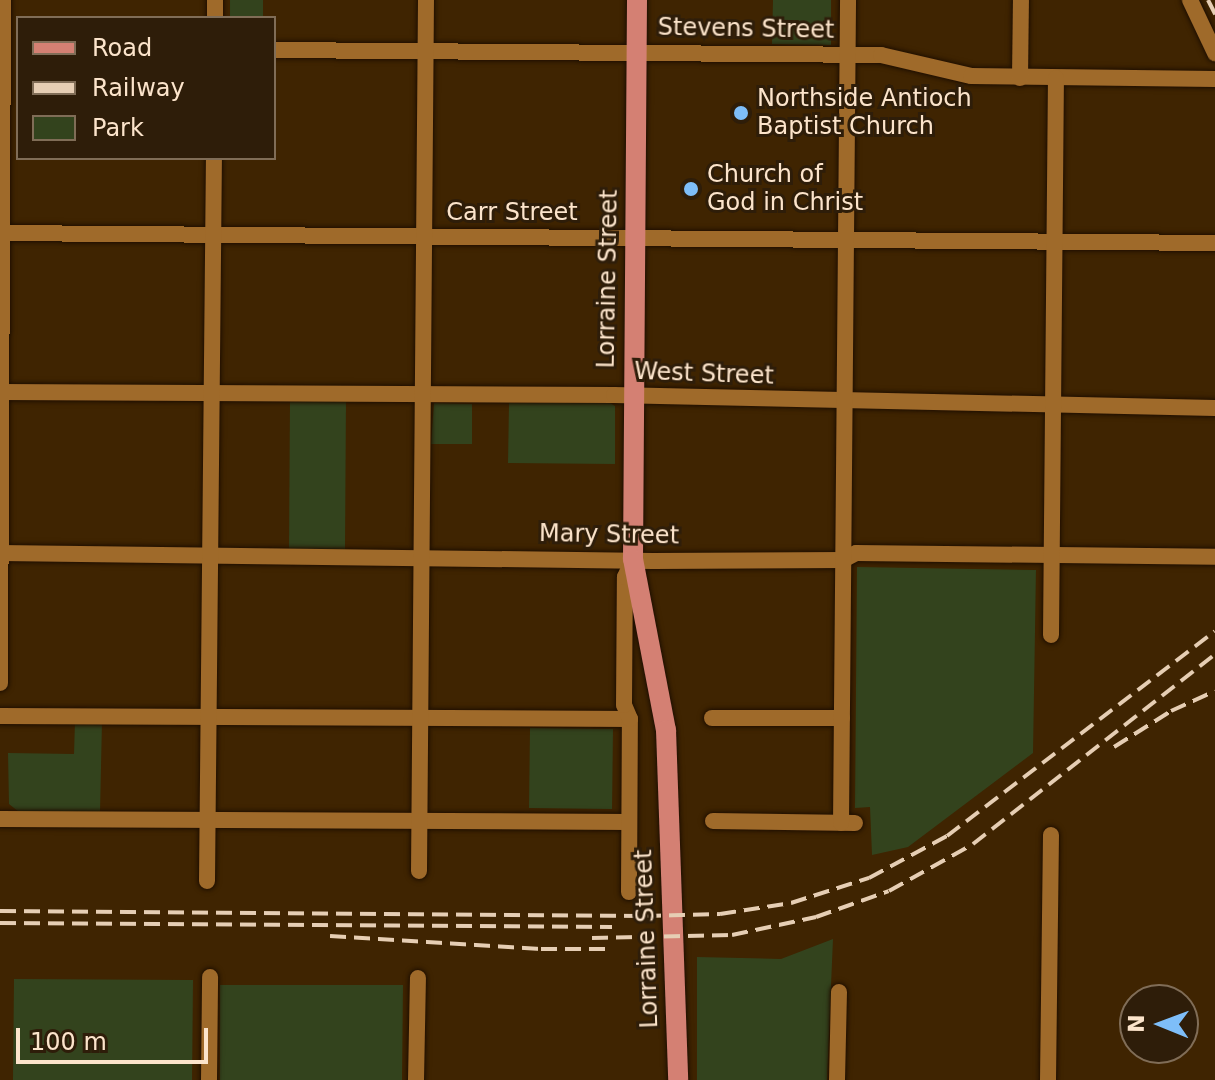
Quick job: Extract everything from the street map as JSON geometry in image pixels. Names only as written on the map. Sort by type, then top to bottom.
[{"type":"main road","name":"Lorraine Street","points":[[637,0],[633,559],[666,730],[678,1080]]},
{"type":"street","points":[[0,683],[2,233],[7,43],[3,0]]},
{"type":"street","points":[[419,871],[426,0]]},
{"type":"street","points":[[713,821],[848,823],[842,718],[848,0]]},
{"type":"street","points":[[1020,78],[1021,0]]},
{"type":"street","points":[[1190,0],[1215,53]]},
{"type":"street","name":"Stevens Street","points":[[276,50],[848,55],[898,57],[944,71],[1020,78],[1215,79]]},
{"type":"street","points":[[1051,635],[1056,78]]},
{"type":"street","points":[[207,881],[214,160]]},
{"type":"street","name":"Carr Street","points":[[2,233],[1215,243]]},
{"type":"street","name":"West Street","points":[[1,392],[423,393],[1215,408]]},
{"type":"street","name":"Mary Street","points":[[1,553],[843,560],[856,553],[1215,557]]},
{"type":"street","name":"Lorraine Street","points":[[629,892],[630,719],[624,705],[625,577],[633,559]]},
{"type":"street","points":[[0,716],[630,719]]},
{"type":"street","points":[[712,718],[842,718]]},
{"type":"street","points":[[0,819],[629,822]]},
{"type":"street","points":[[1048,1080],[1051,835]]},
{"type":"street","points":[[209,1080],[210,977]]},
{"type":"street","points":[[416,1080],[418,978]]},
{"type":"street","points":[[837,1080],[839,992]]},
{"type":"green space","points":[[230,0],[263,0],[263,16],[230,16]]},
{"type":"green space","points":[[773,0],[831,0],[831,45],[772,44]]},
{"type":"green space","points":[[290,399],[346,399],[345,550],[289,550]]},
{"type":"green space","points":[[434,403],[472,404],[472,444],[431,444]]},
{"type":"green space","points":[[509,403],[610,403],[615,406],[615,464],[508,463]]},
{"type":"green space","points":[[857,567],[1036,570],[1033,753],[908,847],[872,855],[870,807],[855,808]]},
{"type":"green space","points":[[75,721],[102,722],[100,813],[19,812],[9,804],[8,753],[74,754]]},
{"type":"green space","points":[[530,728],[613,729],[612,809],[529,808]]},
{"type":"green space","points":[[833,939],[827,1080],[697,1080],[697,957],[781,959]]},
{"type":"green space","points":[[14,979],[193,980],[192,1080],[13,1080]]},
{"type":"green space","points":[[220,985],[403,985],[402,1080],[220,1080]]},
{"type":"railway","points":[[1208,0],[1215,14]]},
{"type":"railway","points":[[0,911],[645,916],[720,914],[791,903],[869,878],[947,836],[1215,631]]},
{"type":"railway","points":[[592,938],[732,935],[816,917],[889,891],[973,844],[1215,654]]},
{"type":"railway","points":[[1114,747],[1171,711],[1215,691]]},
{"type":"railway","points":[[0,923],[612,927]]},
{"type":"railway","points":[[330,936],[541,949],[610,949]]},
{"type":"place","name":"Northside Antioch Baptist Church","points":[[741,113]]},
{"type":"place","name":"Church of God in Christ","points":[[691,189]]}]
